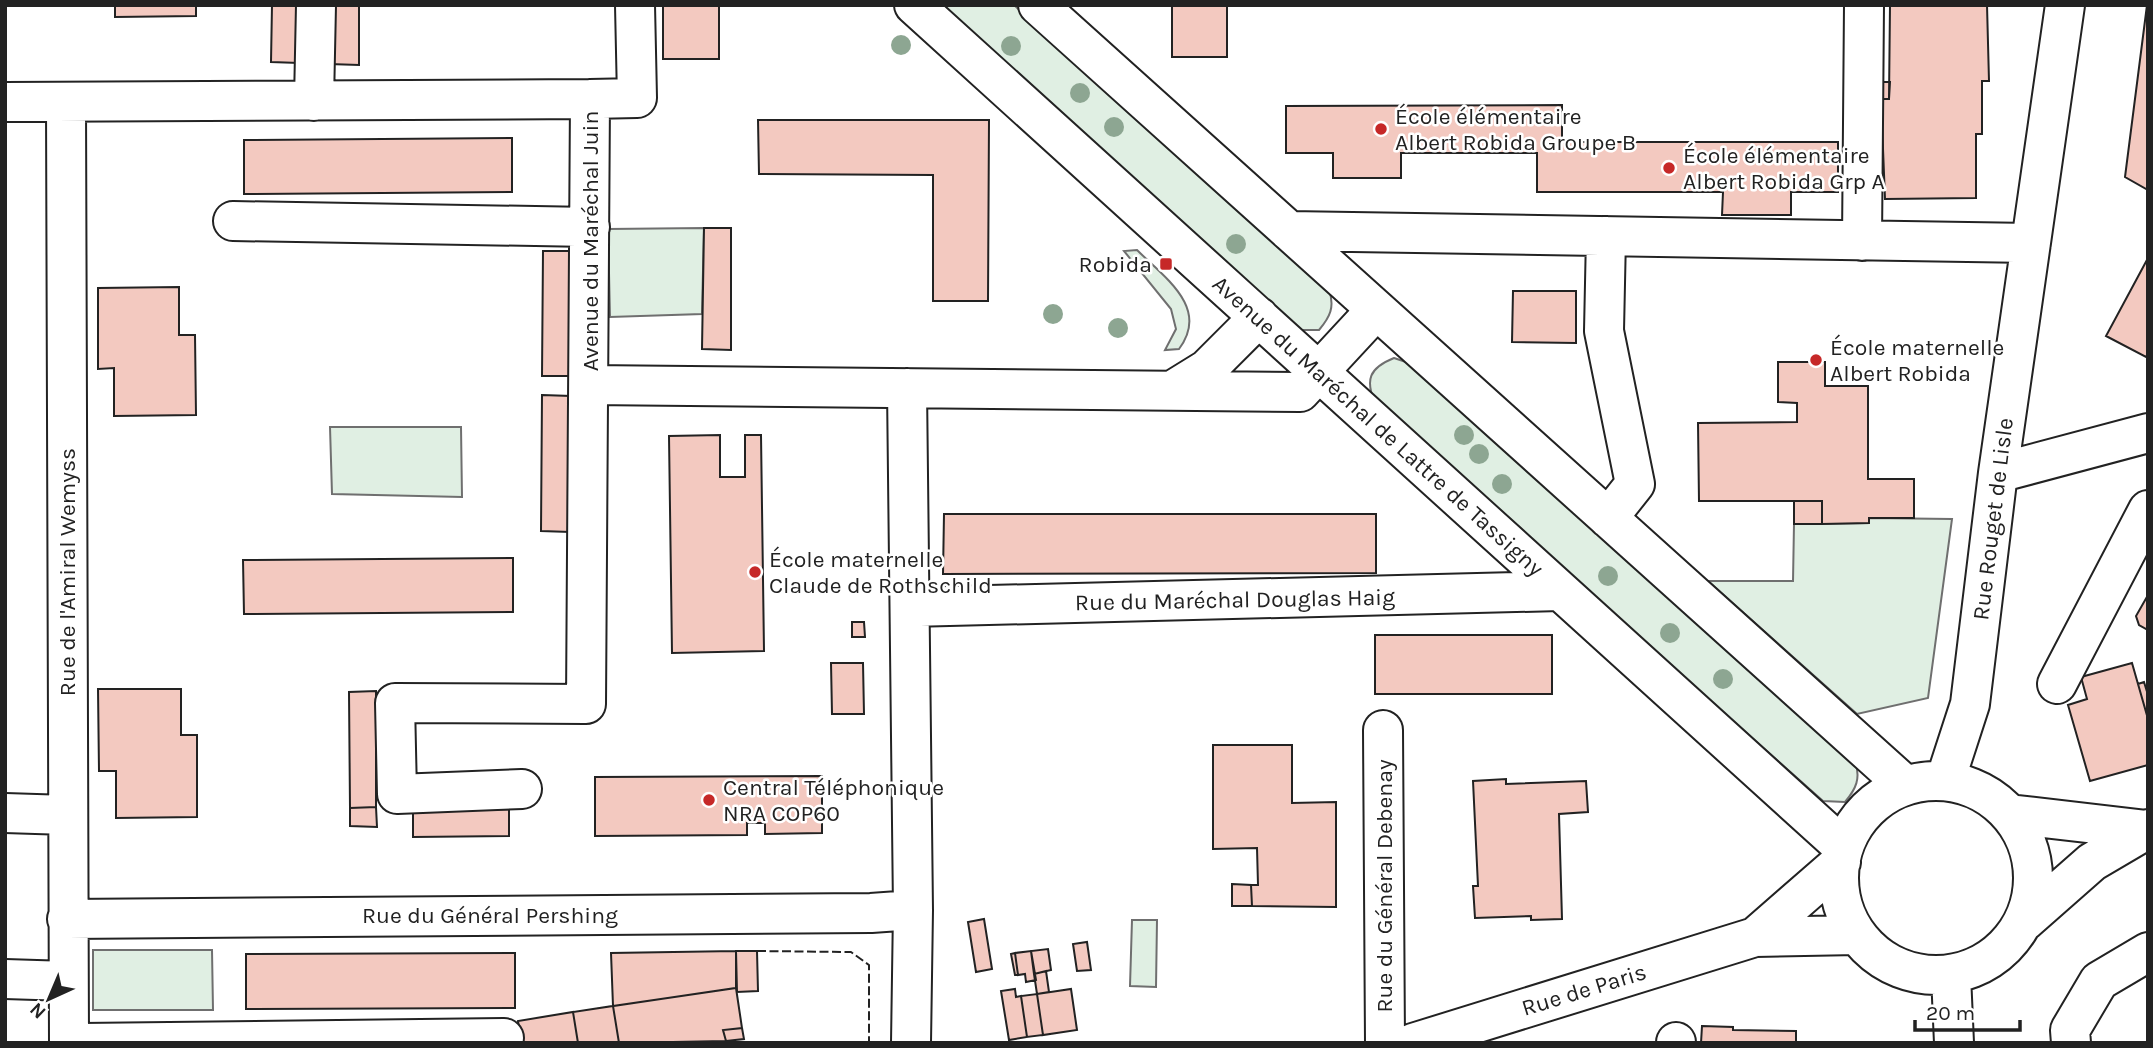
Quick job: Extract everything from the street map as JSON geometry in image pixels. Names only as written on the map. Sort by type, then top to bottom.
[{"type":"street","points":[[314,101],[316,5]]},
{"type":"street","points":[[590,99],[637,98],[635,5]]},
{"type":"street","name":"Avenue du Maréchal de Lattre de Tassigny","points":[[914,5],[1560,591],[1842,855]]},
{"type":"street","points":[[1038,5],[1905,785]]},
{"type":"street","points":[[1862,241],[1864,5]]},
{"type":"street","name":"Rue Rouget de Lisle","points":[[1945,781],[1970,704],[1998,473],[2065,5]]},
{"type":"street","name":"Avenue du Maréchal Juin","points":[[5,102],[590,99],[590,385],[1173,390]]},
{"type":"street","name":"Rue de l'Amiral Wemyss","points":[[66,102],[69,1043]]},
{"type":"street","points":[[233,221],[590,227]]},
{"type":"street","points":[[1289,231],[2031,243]]},
{"type":"street","points":[[1606,236],[1604,331],[1636,484],[1608,518]]},
{"type":"street","points":[[1173,390],[1300,392],[1376,310]]},
{"type":"street","points":[[1173,390],[1207,369],[1259,317]]},
{"type":"street","points":[[522,789],[397,794],[395,704],[586,704],[590,385]]},
{"type":"street","points":[[907,388],[913,910],[911,1043]]},
{"type":"street","points":[[1998,473],[2148,433]]},
{"type":"street","points":[[2057,684],[2148,510]]},
{"type":"street","name":"Rue du Maréchal Douglas Haig","points":[[910,607],[1560,591]]},
{"type":"street","name":"Rue du Général Debenay","points":[[1383,730],[1385,1043]]},
{"type":"street","points":[[2025,921],[2033,892],[2033,868],[2028,845],[2009,814],[1975,789],[1945,781],[1905,785],[1874,802],[1854,826],[1842,855],[1838,882],[1843,910],[1857,935],[1875,955],[1898,969],[1924,976],[1951,975],[1982,965],[2009,944],[2025,921],[2092,862],[2148,829]]},
{"type":"street","points":[[5,813],[67,815]]},
{"type":"street","points":[[2009,814],[2148,829]]},
{"type":"street","name":"Rue de Paris","points":[[1755,937],[1842,855]]},
{"type":"street","name":"Rue du Général Pershing","points":[[67,919],[857,914],[913,910]]},
{"type":"street","name":"Rue de Paris","points":[[1413,1043],[1755,937],[1857,935]]},
{"type":"street","points":[[2071,1043],[2070,1030],[2099,981],[2148,953]]},
{"type":"street","points":[[1951,975],[1954,1043]]},
{"type":"street","points":[[5,979],[68,981]]},
{"type":"street","points":[[82,1043],[504,1038]]},
{"type":"green space","points":[[935,5],[1014,5],[1329,290],[1332,302],[1330,312],[1319,330],[1297,330]]},
{"type":"green space","points":[[704,228],[702,314],[610,317],[608,229]]},
{"type":"green space","points":[[1137,250],[1171,283],[1187,307],[1187,334],[1179,349],[1165,350],[1176,329],[1171,309],[1124,251]]},
{"type":"green space","points":[[1394,358],[1409,363],[1855,762],[1858,773],[1856,783],[1845,802],[1823,801],[1375,403],[1370,388],[1371,376],[1379,366]]},
{"type":"green space","points":[[330,427],[461,427],[462,497],[332,494]]},
{"type":"green space","points":[[1869,518],[1952,519],[1928,698],[1857,714],[1708,581],[1793,581],[1794,524],[1869,523]]},
{"type":"green space","points":[[1132,920],[1157,920],[1156,987],[1130,986]]},
{"type":"green space","points":[[93,950],[212,950],[213,1010],[93,1010]]},
{"type":"building","points":[[115,5],[196,5],[196,16],[115,17]]},
{"type":"building","points":[[272,5],[301,5],[299,63],[271,62]]},
{"type":"building","points":[[331,5],[359,5],[359,65],[329,64]]},
{"type":"building","points":[[663,5],[719,5],[719,59],[663,59]]},
{"type":"building","points":[[1172,5],[1227,5],[1227,57],[1172,57]]},
{"type":"building","points":[[1890,5],[1987,5],[1989,81],[1982,81],[1982,134],[1976,134],[1976,198],[1885,199],[1881,99],[1889,99]]},
{"type":"building","points":[[2148,5],[2148,190],[2125,177]]},
{"type":"building","points":[[1881,82],[1890,82],[1889,99],[1881,99]]},
{"type":"building","points":[[1562,105],[1562,142],[1838,142],[1838,192],[1791,192],[1791,215],[1722,215],[1723,192],[1537,192],[1537,153],[1401,153],[1401,178],[1333,178],[1333,153],[1286,153],[1286,106]]},
{"type":"building","points":[[758,120],[989,120],[988,301],[933,301],[933,175],[759,174]]},
{"type":"building","points":[[512,138],[512,192],[244,194],[244,140]]},
{"type":"building","points":[[704,228],[731,228],[731,350],[702,349]]},
{"type":"building","points":[[543,251],[571,251],[571,376],[542,376]]},
{"type":"building","points":[[2148,258],[2148,354],[2146,357],[2106,336]]},
{"type":"building","points":[[179,287],[179,335],[195,335],[196,415],[114,416],[114,368],[98,369],[98,288]]},
{"type":"building","points":[[1513,291],[1576,291],[1576,343],[1512,342]]},
{"type":"building","points":[[1778,362],[1825,362],[1825,386],[1868,386],[1868,479],[1914,479],[1914,518],[1869,518],[1869,523],[1822,524],[1822,501],[1699,501],[1698,423],[1797,422],[1797,403],[1778,402]]},
{"type":"building","points":[[542,395],[571,396],[570,532],[541,531]]},
{"type":"building","points":[[720,435],[720,477],[745,477],[745,435],[761,435],[764,651],[672,653],[669,436]]},
{"type":"building","points":[[1794,501],[1822,501],[1822,524],[1794,524]]},
{"type":"building","points":[[944,514],[1376,514],[1376,573],[943,574]]},
{"type":"building","points":[[513,558],[513,612],[244,614],[243,560]]},
{"type":"building","points":[[2148,595],[2148,630],[2139,625],[2136,616]]},
{"type":"building","points":[[852,622],[864,622],[865,637],[852,637]]},
{"type":"building","points":[[1375,635],[1552,635],[1552,694],[1375,694]]},
{"type":"building","points":[[831,663],[863,663],[864,714],[832,714]]},
{"type":"building","points":[[2132,663],[2148,719],[2148,765],[2090,781],[2068,705],[2087,699],[2081,677]]},
{"type":"building","points":[[2144,682],[2148,695],[2148,719],[2138,684]]},
{"type":"building","points":[[98,689],[181,689],[181,735],[197,735],[197,817],[116,818],[116,771],[99,771]]},
{"type":"building","points":[[376,691],[376,807],[350,808],[349,692]]},
{"type":"building","points":[[1213,745],[1292,745],[1292,803],[1336,802],[1336,907],[1252,906],[1251,885],[1258,885],[1257,848],[1213,849]]},
{"type":"building","name":"Central Téléphonique NRA COP60","points":[[822,776],[822,833],[765,834],[765,823],[747,823],[747,835],[595,836],[595,777]]},
{"type":"building","points":[[1506,779],[1506,784],[1586,781],[1588,812],[1559,814],[1562,919],[1531,920],[1531,916],[1475,918],[1473,886],[1478,886],[1473,781]]},
{"type":"building","points":[[376,807],[377,827],[350,826],[350,808]]},
{"type":"building","points":[[509,809],[509,836],[413,837],[413,811]]},
{"type":"building","points":[[1232,884],[1251,885],[1252,906],[1232,906]]},
{"type":"building","points":[[984,919],[992,969],[976,972],[968,922]]},
{"type":"building","points":[[1087,942],[1091,970],[1077,971],[1073,944]]},
{"type":"building","points":[[1048,949],[1051,970],[1034,974],[1031,951]]},
{"type":"building","points":[[736,951],[736,988],[613,1006],[611,953]]},
{"type":"building","points":[[736,951],[757,951],[758,991],[737,992]]},
{"type":"building","points":[[1031,951],[1036,980],[1026,982],[1025,974],[1018,975],[1015,953]]},
{"type":"building","points":[[515,953],[515,1008],[246,1009],[246,954]]},
{"type":"building","points":[[1015,953],[1018,975],[1015,975],[1011,954]]},
{"type":"building","points":[[1046,971],[1049,992],[1037,994],[1034,974]]},
{"type":"building","points":[[736,988],[742,1028],[723,1030],[726,1041],[619,1043],[613,1006]]},
{"type":"building","points":[[1015,989],[1016,997],[1021,996],[1027,1037],[1009,1040],[1001,991]]},
{"type":"building","points":[[1071,989],[1077,1030],[1043,1035],[1037,994]]},
{"type":"building","points":[[1037,994],[1043,1035],[1027,1037],[1021,996]]},
{"type":"building","points":[[613,1006],[619,1043],[578,1043],[573,1012]]},
{"type":"building","points":[[573,1012],[578,1043],[521,1043],[518,1021]]},
{"type":"building","points":[[1702,1026],[1733,1027],[1733,1030],[1796,1031],[1796,1043],[1701,1043]]},
{"type":"building","points":[[742,1028],[744,1039],[726,1041],[723,1030]]},
{"type":"fence","points":[[757,951],[851,952],[869,965],[869,1043]]},
{"type":"place","name":"École élémentaire Albert Robida Groupe B","points":[[1381,129]]},
{"type":"place","name":"École élémentaire Albert Robida Grp A","points":[[1669,168]]},
{"type":"place","name":"Robida","points":[[1166,264]]},
{"type":"place","name":"École maternelle Albert Robida","points":[[1816,360]]},
{"type":"place","name":"École maternelle Claude de Rothschild","points":[[755,572]]},
{"type":"place","name":"Central Téléphonique NRA COP60","points":[[709,800]]}]
